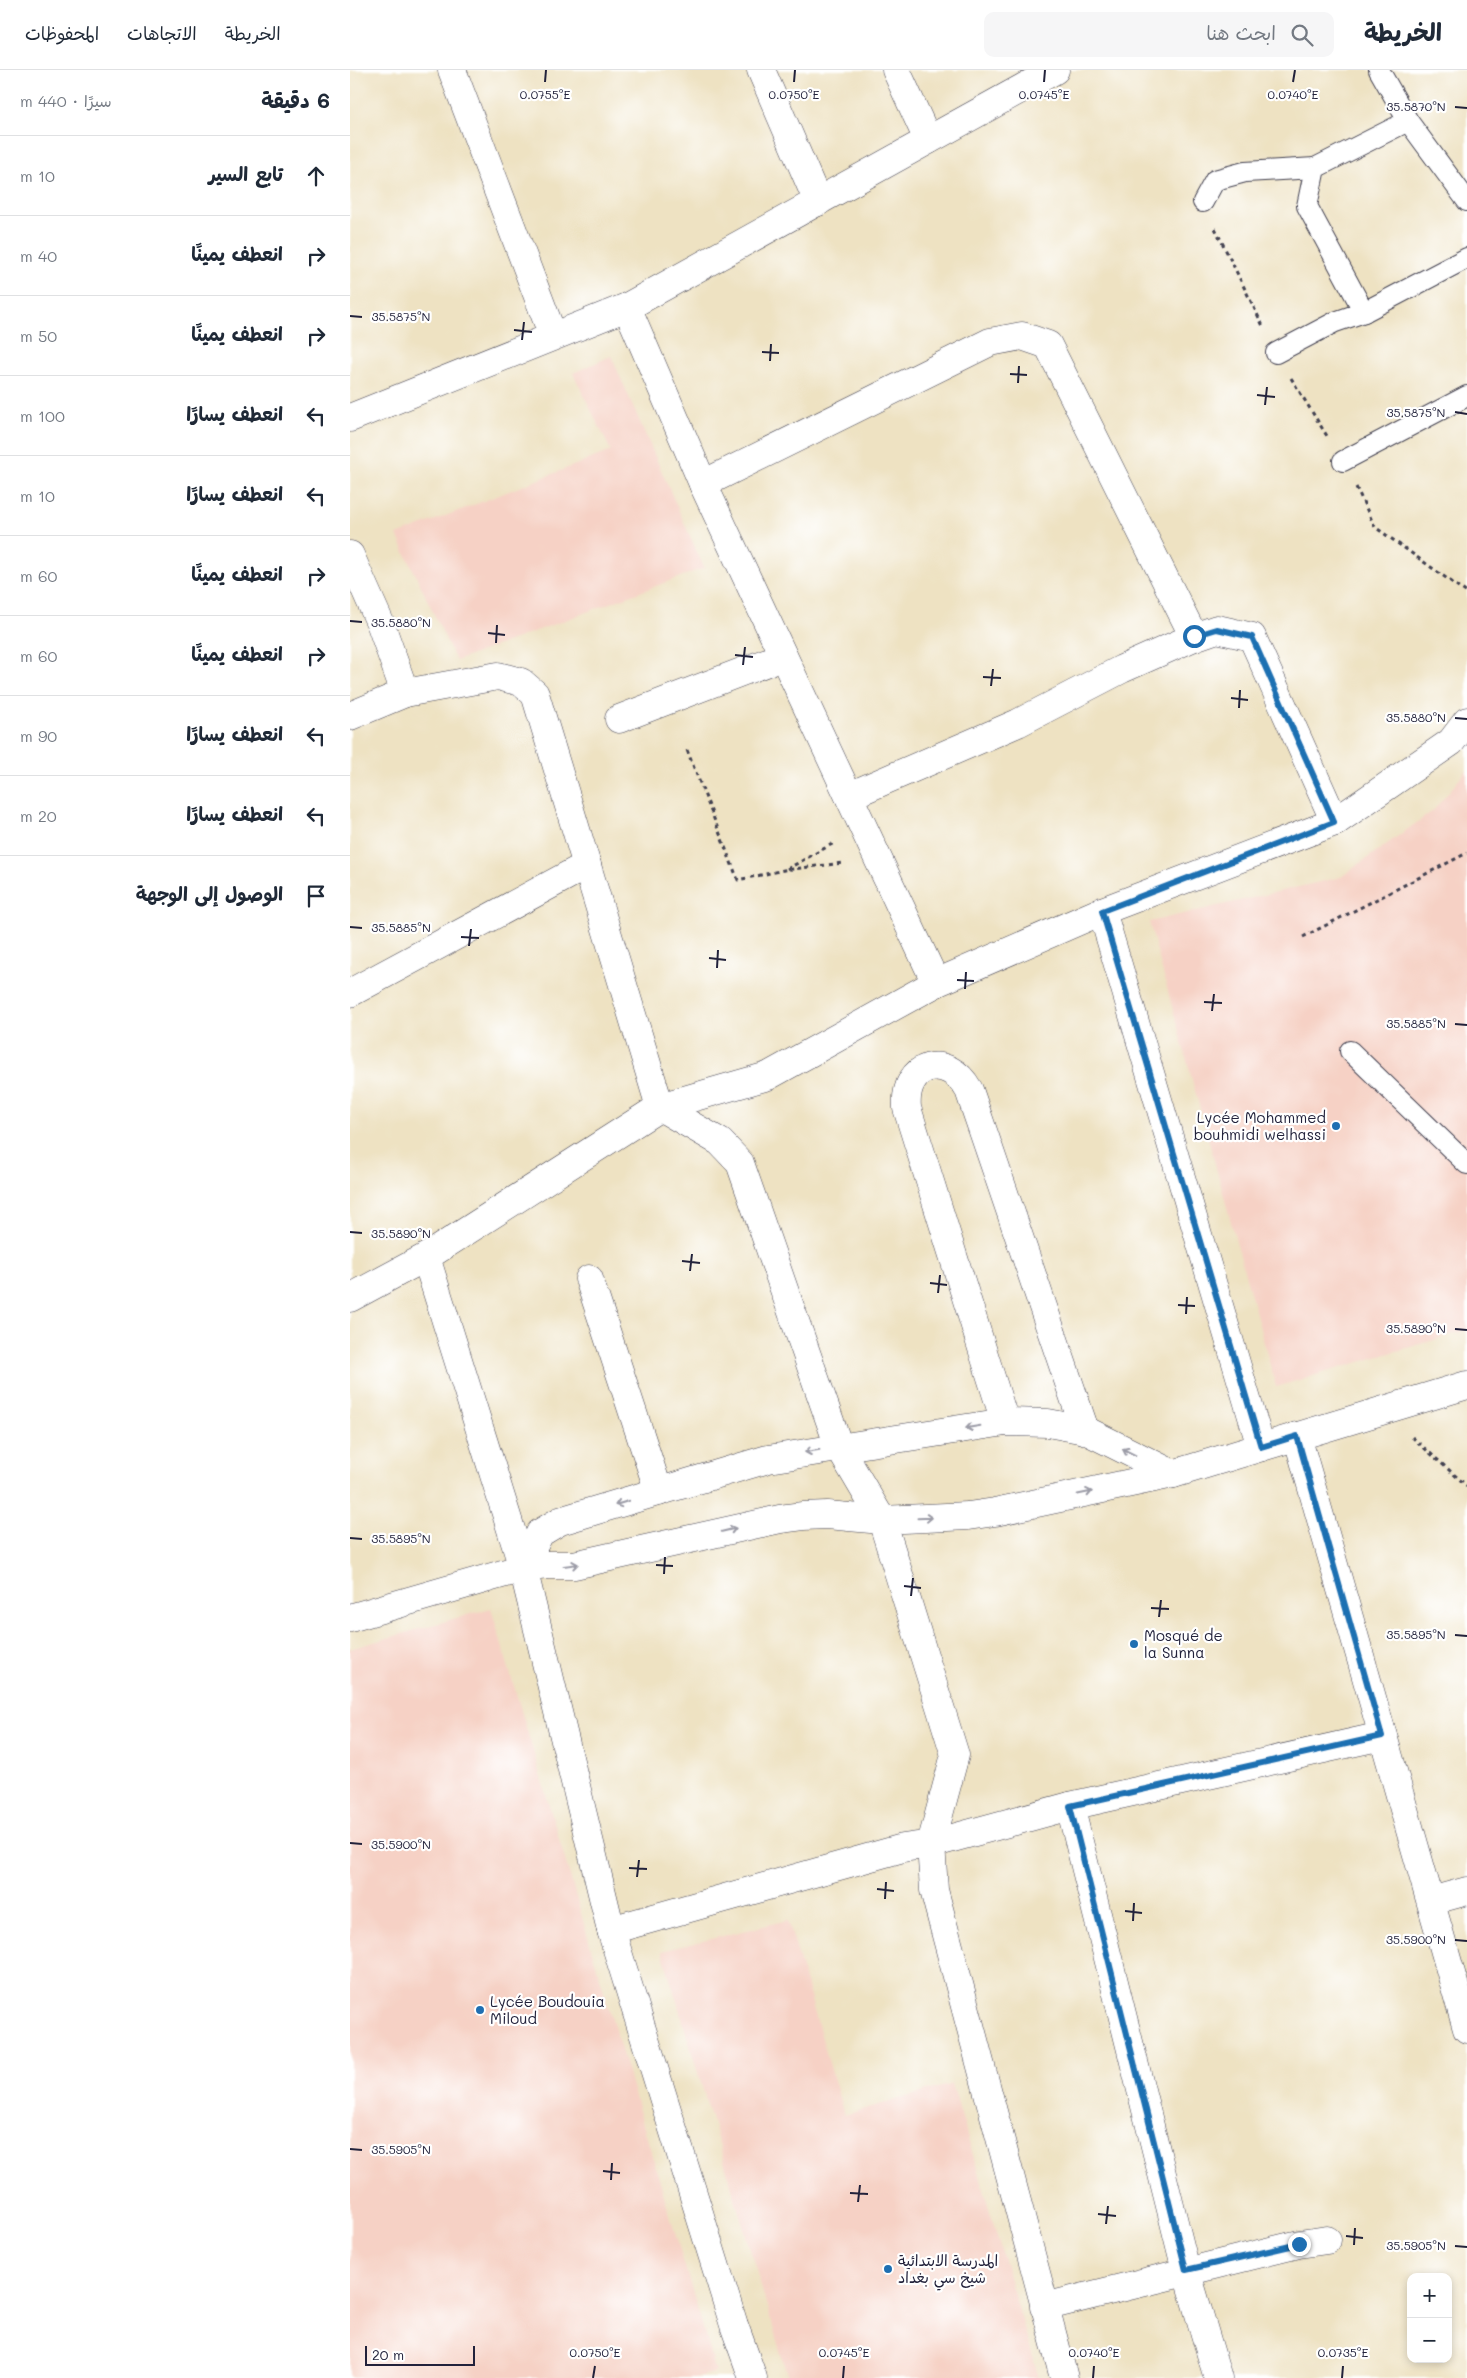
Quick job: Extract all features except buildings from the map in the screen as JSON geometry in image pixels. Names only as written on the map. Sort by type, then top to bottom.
[{"type":"street","points":[[452,70],[552,336]]},
{"type":"street","points":[[761,70],[818,202]]},
{"type":"street","points":[[896,70],[928,140]]},
{"type":"street","points":[[350,418],[627,307],[1055,70]]},
{"type":"street","points":[[627,307],[703,484],[936,983]]},
{"type":"street","points":[[703,484],[990,342],[1022,336],[1048,345],[1194,636]]},
{"type":"street","points":[[350,555],[380,625],[405,693]]},
{"type":"street","points":[[849,796],[1018,722],[1122,669],[1194,636],[1217,629],[1252,637],[1334,822]]},
{"type":"street","points":[[619,719],[783,656]]},
{"type":"street","points":[[350,716],[405,693],[498,676],[521,682],[535,694],[660,1107],[720,1142],[740,1163],[839,1447],[882,1520],[955,1754],[931,1844],[934,1890],[940,1920],[1064,2378]]},
{"type":"street","points":[[350,1298],[426,1257],[660,1107],[768,1076],[936,983],[1102,911],[1334,822],[1451,742],[1467,721]]},
{"type":"street","points":[[350,993],[587,864]]},
{"type":"street","points":[[1102,911],[1261,1447]]},
{"type":"street","points":[[1005,1422],[907,1108],[906,1094],[911,1080],[922,1070],[935,1067],[950,1068],[961,1077],[969,1090],[1085,1430]]},
{"type":"street","points":[[426,1257],[523,1568],[611,1930],[734,2325],[753,2378]]},
{"type":"street","points":[[589,1279],[659,1492]]},
{"type":"street","points":[[350,1618],[523,1568],[547,1565],[574,1565],[780,1519],[827,1516],[882,1520],[968,1516],[995,1512],[1173,1474],[1467,1385]]},
{"type":"street","points":[[523,1568],[540,1533],[560,1521],[768,1459],[1005,1422],[1048,1423],[1085,1430],[1173,1474]]},
{"type":"street","points":[[1297,1436],[1467,2028]]},
{"type":"street","points":[[611,1930],[903,1848],[931,1844],[1070,1806],[1382,1736]]},
{"type":"street","points":[[1070,1806],[1186,2270],[1218,2378]]},
{"type":"street","points":[[1431,1901],[1467,1891]]},
{"type":"street","points":[[1044,2307],[1186,2270],[1299,2244],[1327,2240]]},
{"type":"street","points":[[732,2378],[734,2325]]},
{"type":"lane","points":[[1378,70],[1408,121],[1467,201]]},
{"type":"lane","points":[[1203,202],[1214,180],[1245,172],[1315,168],[1408,121]]},
{"type":"lane","points":[[1315,168],[1307,206],[1364,312]]},
{"type":"lane","points":[[1276,353],[1335,322],[1364,312],[1467,258]]},
{"type":"lane","points":[[1343,461],[1467,396]]},
{"type":"lane","points":[[1350,1051],[1467,1164]]},
{"type":"path","points":[[1203,202],[1276,353],[1343,461],[1375,527],[1467,593]]},
{"type":"path","points":[[686,750],[738,880],[784,870],[879,860]]},
{"type":"path","points":[[784,870],[863,828]]},
{"type":"path","points":[[1303,937],[1467,853]]},
{"type":"path","points":[[1382,1411],[1467,1486]]},
{"type":"shaded area","points":[[611,356],[704,568],[456,661],[397,535],[611,451],[573,373]]},
{"type":"shaded area","name":"Lycée Mohammed bouhmidi welhassi","points":[[1467,770],[1467,1330],[1276,1387],[1149,922],[1341,877],[1433,811]]},
{"type":"shaded area","name":"Lycée Boudouia Miloud","points":[[491,1608],[716,2372],[694,2378],[350,2378],[350,1649]]},
{"type":"shaded area","points":[[788,1920],[844,2115],[952,2084],[1039,2378],[788,2378],[662,1951]]},
{"type":"place","name":"Lycée Mohammed bouhmidi welhassi","points":[[1336,1126]]},
{"type":"place","name":"Mosqué de la Sunna","points":[[1134,1644]]},
{"type":"place","name":"Lycée Boudouia Miloud","points":[[480,2010]]},
{"type":"place","name":"المدرسة الابتدائية شيخ سي بغداد","points":[[888,2269]]},
{"type":"route","points":[[1194,636],[1217,629],[1252,637],[1334,822],[1263,851],[1102,911],[1261,1447],[1297,1436],[1382,1736],[1070,1806],[1186,2270],[1299,2244]]}]
